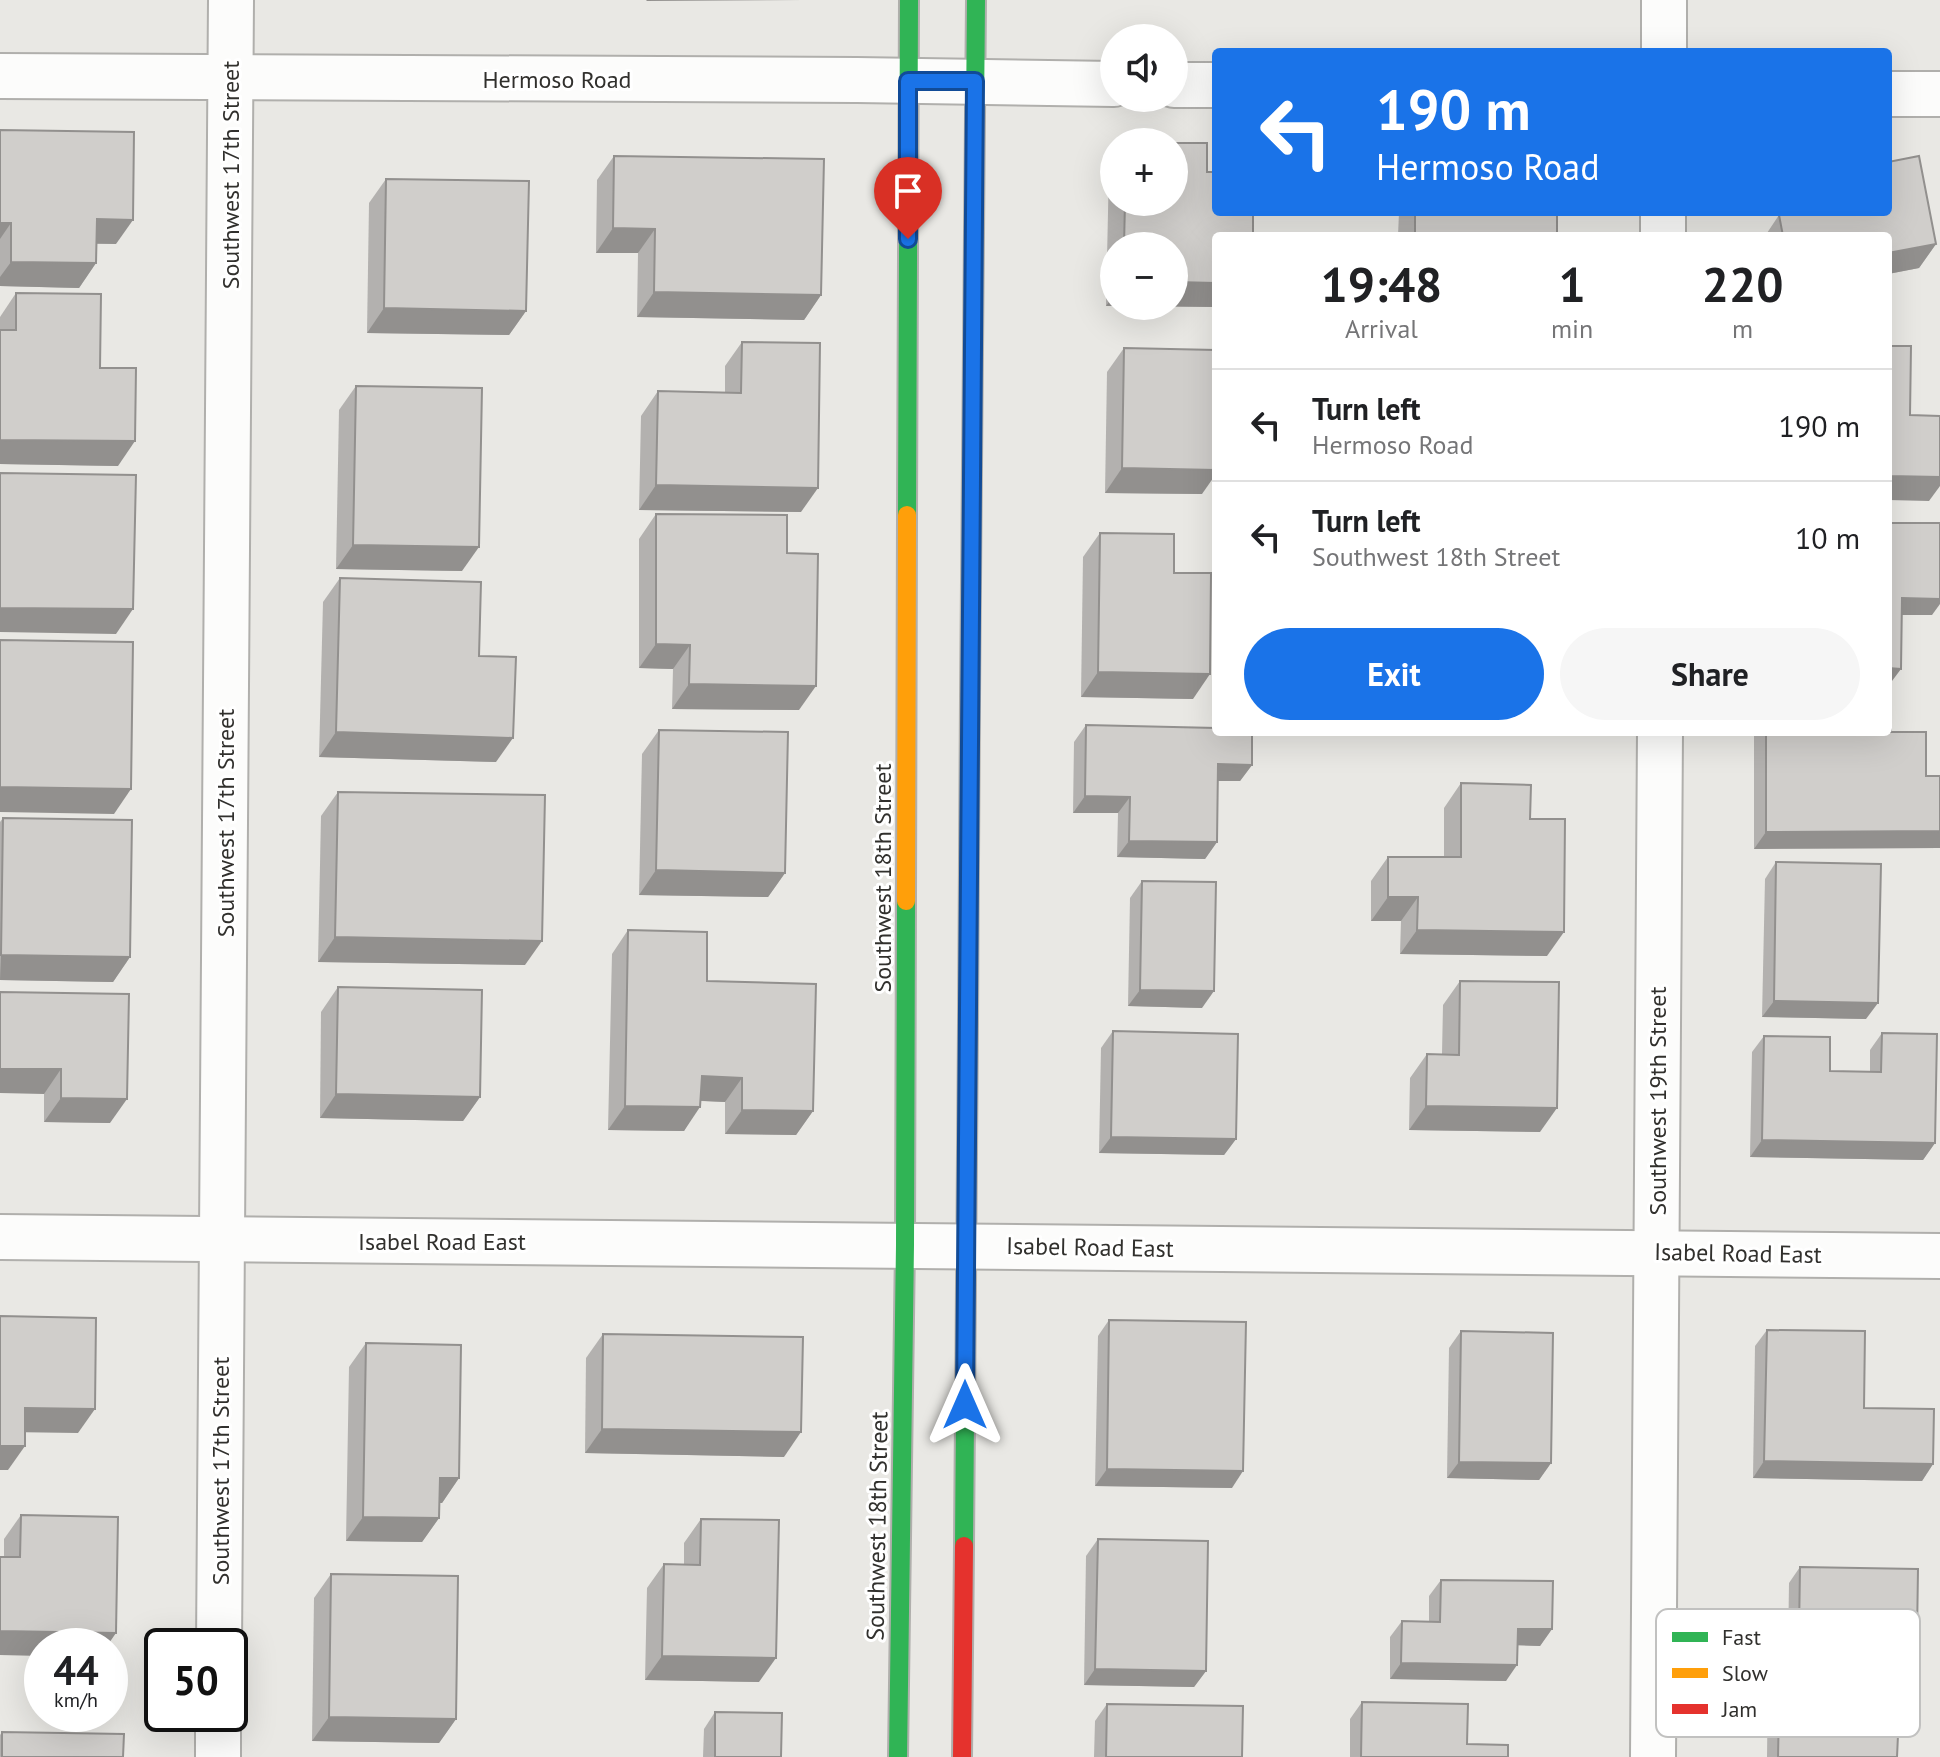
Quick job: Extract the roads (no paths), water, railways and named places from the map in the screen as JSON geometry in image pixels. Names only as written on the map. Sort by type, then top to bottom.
[{"type":"main road","name":"Southwest 18th Street","points":[[898,1757],[905,1245],[909,0]]},
{"type":"main road","points":[[962,1757],[976,0]]},
{"type":"street","name":"Southwest 17th Street","points":[[219,1628],[231,0]]},
{"type":"street","points":[[1664,0],[1664,48]]},
{"type":"street","name":"Hermoso Road","points":[[0,76],[1100,84]]},
{"type":"street","points":[[1188,85],[1212,85]]},
{"type":"street","points":[[1892,94],[1940,94]]},
{"type":"street","name":"Southwest 19th Street","points":[[1653,1757],[1660,736]]},
{"type":"street","name":"Isabel Road East","points":[[0,1237],[1940,1256]]},
{"type":"street","points":[[218,1732],[218,1757]]}]
